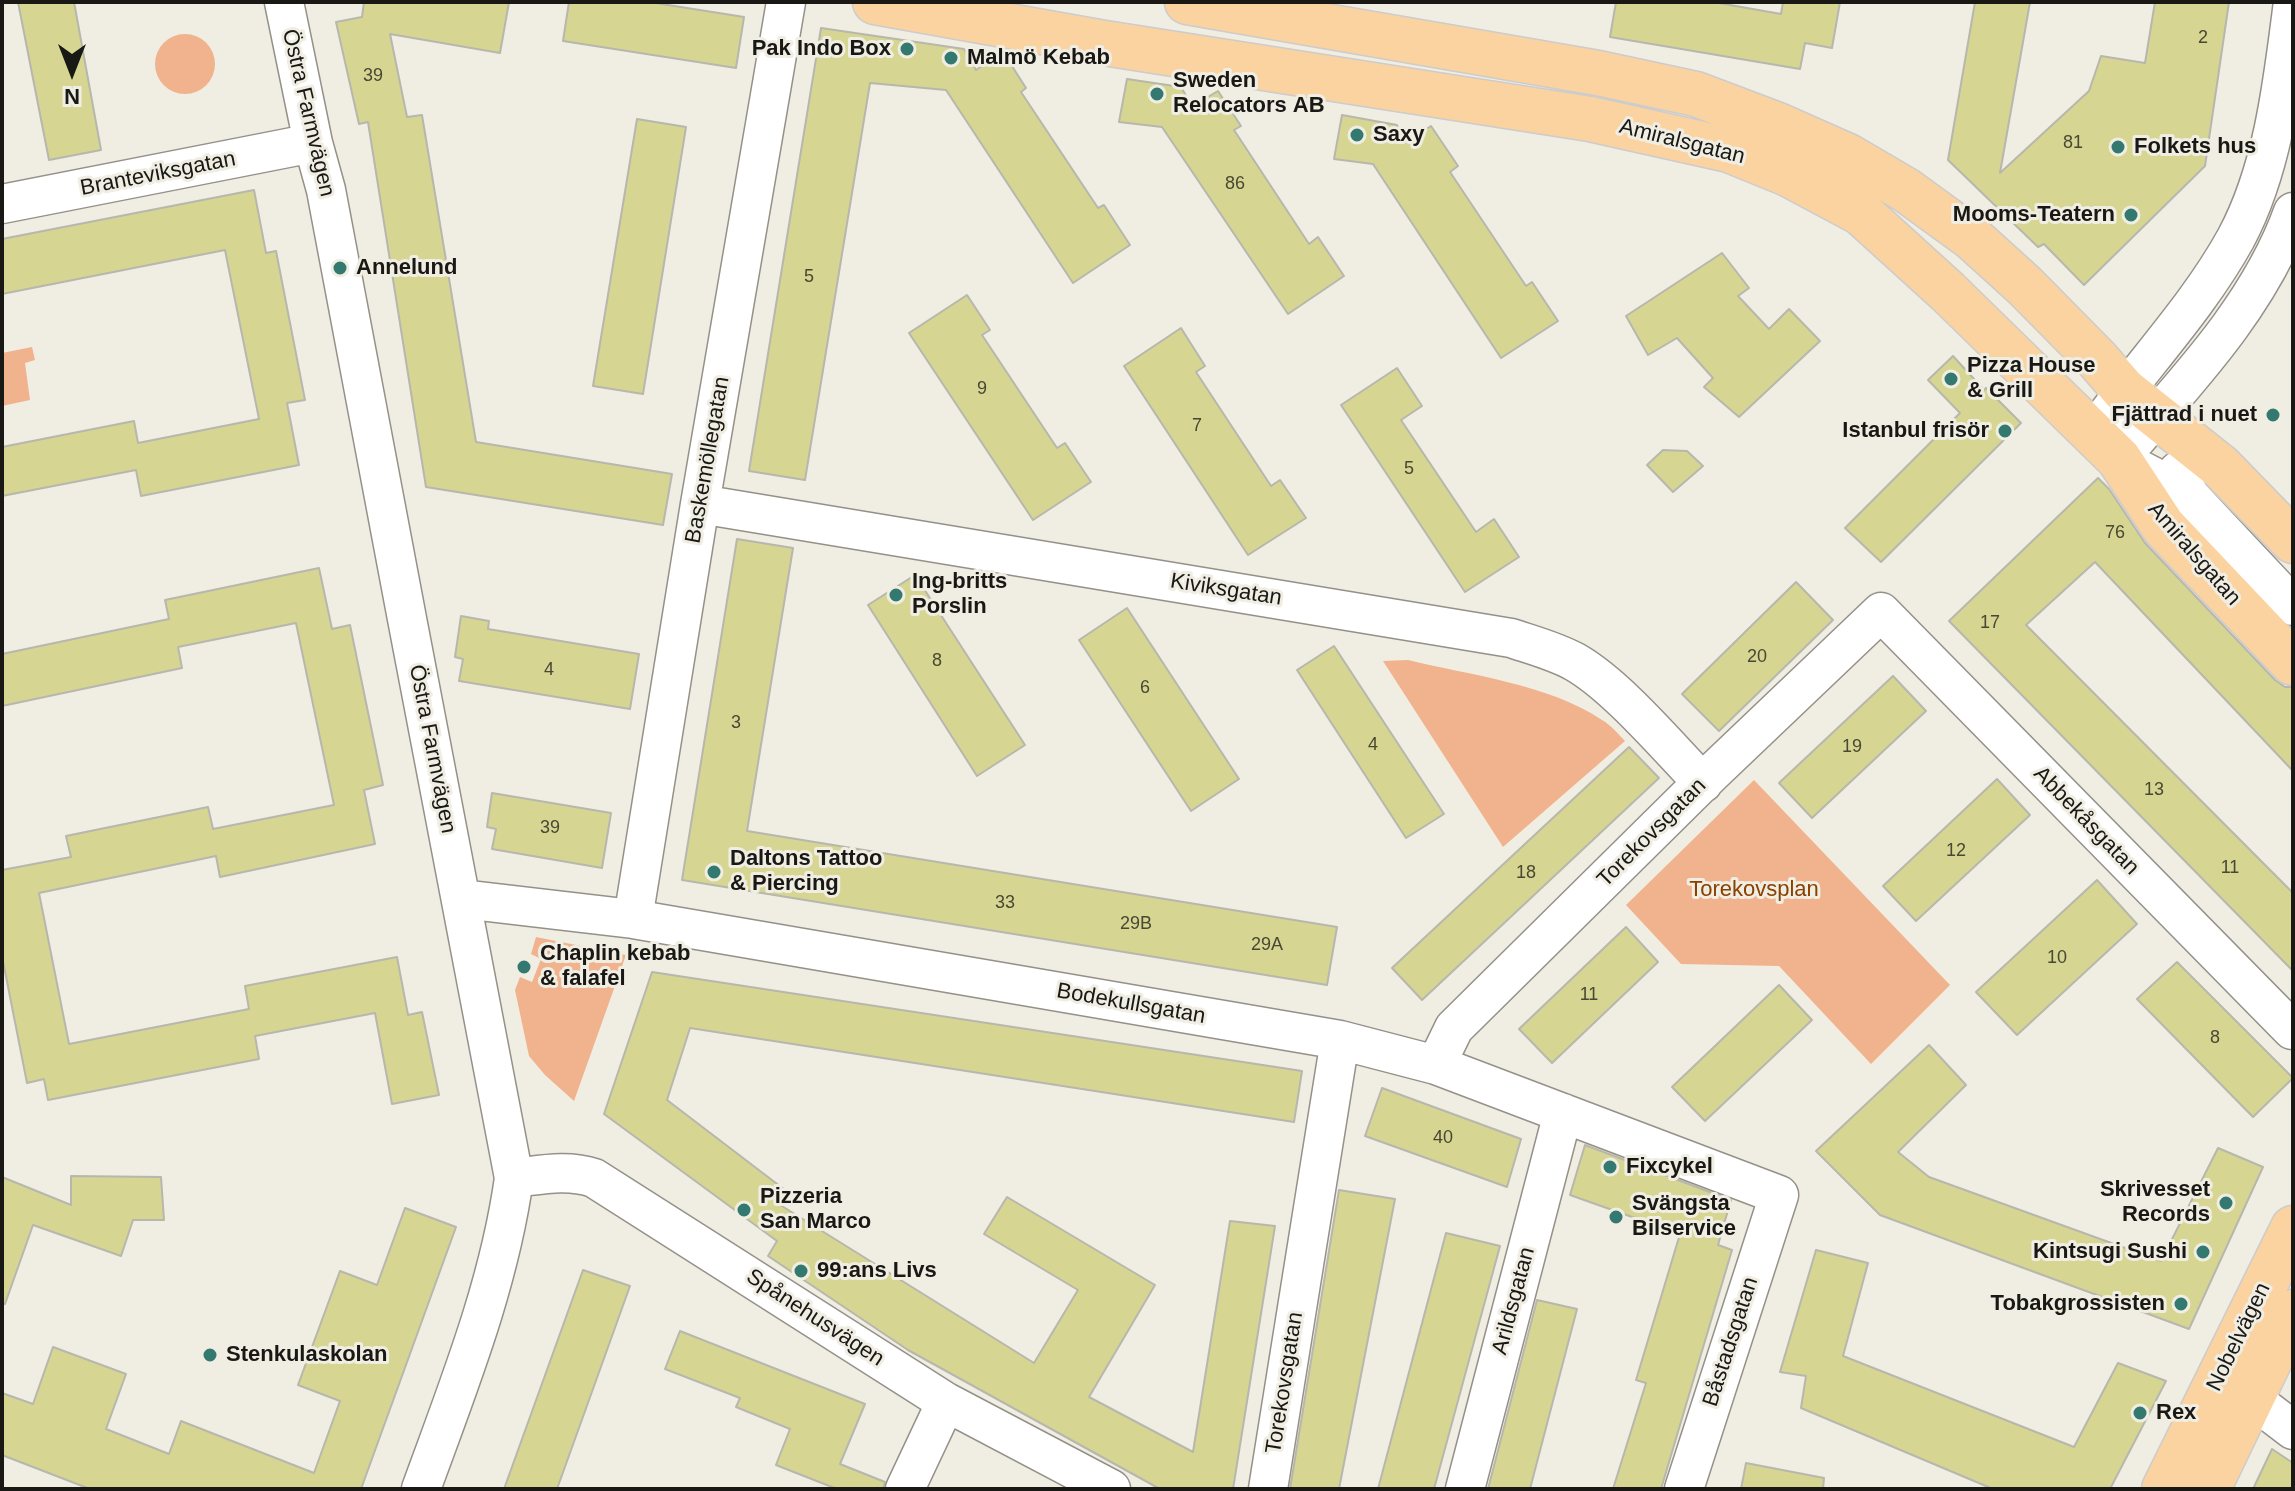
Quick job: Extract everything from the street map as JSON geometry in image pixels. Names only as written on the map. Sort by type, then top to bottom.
[{"type":"main road","name":"Amiralsgatan","points":[[875,2],[1120,46],[1590,119],[1729,150],[1788,174],[1861,213],[1948,292],[2106,446],[2163,526],[2293,663]]},
{"type":"main road","name":"Amiralsgatan","points":[[1187,2],[1598,73],[1696,94],[1848,156],[1906,190],[1972,238],[2025,286],[2140,403],[2221,467],[2293,541]]},
{"type":"main road","name":"Nobelvägen","points":[[2164,1489],[2293,1228]]},
{"type":"main road","name":"Nobelvägen","points":[[2208,1489],[2293,1312]]},
{"type":"street","name":"Östra Farmvägen","points":[[284,2],[313,143],[326,190],[514,1178],[490,1294],[421,1489]]},
{"type":"street","name":"Baskemöllegatan","points":[[633,919],[786,2]]},
{"type":"street","points":[[2189,495],[2106,446],[2140,403],[2161,348],[2236,237],[2272,135],[2293,2]]},
{"type":"street","name":"Branteviksgatan","points":[[2,204],[313,143]]},
{"type":"street","points":[[2140,403],[2189,378],[2248,300],[2289,236]]},
{"type":"street","points":[[2140,403],[2189,495],[2293,606]]},
{"type":"street","name":"Kiviksgatan","points":[[700,504],[1511,638],[1579,664],[1638,717],[1703,783]]},
{"type":"street","name":"Torekovsgatan","points":[[1436,1065],[1454,1028],[1881,612]]},
{"type":"street","name":"Abbekåsgatan","points":[[1881,612],[2292,1030]]},
{"type":"street","name":"Bodekullsgatan","points":[[462,899],[633,919],[1340,1040],[1436,1065],[1779,1195]]},
{"type":"street","name":"Torekovsgatan","points":[[1268,1489],[1340,1040]]},
{"type":"street","name":"Arildsgatan","points":[[1465,1489],[1563,1113]]},
{"type":"street","name":"Spånehusvägen","points":[[514,1178],[561,1172],[594,1178],[946,1402],[1111,1489]]},
{"type":"street","name":"Båstadsgatan","points":[[1684,1489],[1779,1195]]},
{"type":"street","points":[[2251,1398],[2293,1430]]},
{"type":"street","points":[[905,1489],[946,1402]]},
{"type":"green space","points":[[185,34],[197,36],[206,43],[213,52],[213,76],[206,85],[197,92],[185,94],[173,92],[164,85],[157,76],[155,64],[157,52],[164,43],[173,36]]},
{"type":"green space","points":[[32,347],[35,360],[25,363],[30,400],[2,406],[2,353]]},
{"type":"green space","points":[[1408,660],[1508,682],[1558,698],[1605,722],[1625,741],[1503,847],[1383,661]]},
{"type":"green space","name":"Torekovsplan","points":[[1754,780],[1950,985],[1871,1064],[1779,966],[1681,964],[1626,905]]},
{"type":"green space","points":[[536,937],[626,955],[574,1101],[529,1056],[515,990],[520,977],[532,982],[541,959],[531,954]]},
{"type":"building","points":[[18,2],[74,2],[101,150],[49,160]]},
{"type":"building","points":[[364,2],[509,2],[500,53],[390,34],[407,117],[422,115],[476,442],[672,474],[663,525],[426,487],[368,122],[359,124],[336,22],[362,17]]},
{"type":"building","points":[[569,2],[649,2],[744,17],[736,68],[563,41]]},
{"type":"building","points":[[1616,2],[1713,2],[1781,14],[1783,2],[1840,2],[1832,48],[1805,43],[1800,69],[1610,37]]},
{"type":"building","name":"Folkets hus","points":[[1975,2],[2030,2],[2000,173],[2089,91],[2101,56],[2145,63],[2155,2],[2229,2],[2205,166],[2084,285],[2044,244],[2038,247],[1948,160]]},
{"type":"building","points":[[821,28],[964,49],[976,70],[1003,52],[1026,88],[1021,92],[1098,208],[1104,205],[1130,245],[1073,283],[946,90],[870,83],[805,480],[749,471]]},
{"type":"building","points":[[1127,79],[1181,87],[1192,106],[1218,91],[1241,126],[1234,130],[1309,244],[1318,237],[1344,276],[1288,314],[1162,127],[1119,122]]},
{"type":"building","points":[[1342,115],[1397,125],[1404,143],[1431,126],[1458,166],[1450,172],[1526,286],[1532,282],[1558,321],[1501,358],[1373,164],[1334,159]]},
{"type":"building","points":[[637,119],[686,127],[643,394],[593,386]]},
{"type":"building","points":[[254,190],[266,253],[276,251],[305,400],[287,403],[299,465],[141,496],[136,470],[2,496],[2,447],[134,421],[138,443],[259,419],[225,250],[2,294],[2,239]]},
{"type":"building","points":[[1722,253],[1749,288],[1738,296],[1769,329],[1789,309],[1820,341],[1739,417],[1704,387],[1713,378],[1677,338],[1648,355],[1626,316]]},
{"type":"building","points":[[967,295],[990,330],[982,335],[1057,448],[1065,443],[1091,482],[1033,520],[909,333]]},
{"type":"building","points":[[1181,328],[1205,366],[1196,372],[1271,486],[1280,480],[1306,518],[1248,555],[1124,366]]},
{"type":"building","points":[[1953,356],[1984,390],[1986,388],[2021,423],[1881,562],[1845,528],[1960,413],[1928,380]]},
{"type":"building","points":[[1397,368],[1422,406],[1401,420],[1476,532],[1494,519],[1519,557],[1465,592],[1341,405]]},
{"type":"building","points":[[1663,450],[1687,451],[1703,466],[1673,492],[1647,465]]},
{"type":"building","points":[[2098,478],[2109,489],[2145,543],[2275,680],[2285,687],[2293,687],[2293,771],[2095,562],[2026,625],[2293,893],[2293,971],[1949,621]]},
{"type":"building","points":[[737,539],[793,548],[747,831],[1337,927],[1327,985],[682,880]]},
{"type":"building","points":[[319,568],[332,629],[350,625],[383,785],[364,790],[375,844],[220,877],[216,856],[39,893],[69,1044],[249,1009],[245,986],[397,957],[408,1015],[422,1012],[439,1095],[392,1104],[375,1013],[255,1036],[259,1059],[48,1100],[44,1079],[27,1083],[2,956],[2,870],[71,857],[66,836],[208,807],[213,829],[334,805],[296,623],[178,647],[182,668],[2,706],[2,654],[169,619],[165,600]]},
{"type":"building","points":[[915,575],[1025,745],[977,776],[868,605]]},
{"type":"building","points":[[1796,582],[1833,620],[1719,731],[1682,694]]},
{"type":"building","points":[[1127,608],[1239,779],[1191,811],[1079,640]]},
{"type":"building","points":[[461,616],[489,621],[488,629],[639,654],[630,709],[459,681],[463,659],[455,657]]},
{"type":"building","points":[[1334,646],[1444,814],[1406,838],[1297,670]]},
{"type":"building","points":[[1893,676],[1926,711],[1812,818],[1779,783]]},
{"type":"building","points":[[1629,747],[1659,778],[1422,1000],[1392,968]]},
{"type":"building","points":[[1997,779],[2030,815],[1916,921],[1883,886]]},
{"type":"building","points":[[492,793],[611,813],[602,868],[492,849],[496,829],[487,827]]},
{"type":"building","points":[[2097,880],[2137,924],[2017,1035],[1976,992]]},
{"type":"building","points":[[1626,927],[1658,962],[1552,1063],[1519,1029]]},
{"type":"building","points":[[2177,962],[2293,1078],[2253,1117],[2137,999]]},
{"type":"building","points":[[652,972],[1302,1071],[1294,1122],[690,1028],[667,1100],[785,1190],[777,1203],[1034,1363],[1078,1290],[984,1234],[1007,1197],[1155,1285],[1089,1397],[1193,1452],[1230,1221],[1275,1226],[1233,1489],[1160,1489],[908,1350],[768,1256],[777,1241],[604,1114]]},
{"type":"building","points":[[1779,985],[1812,1020],[1705,1121],[1672,1087]]},
{"type":"building","points":[[1929,1045],[1966,1085],[1898,1152],[1929,1177],[2161,1261],[2218,1148],[2263,1167],[2189,1329],[1880,1215],[1816,1151]]},
{"type":"building","points":[[1382,1088],[1521,1139],[1507,1187],[1365,1136]]},
{"type":"building","points":[[1585,1145],[1731,1200],[1718,1245],[1732,1250],[1661,1489],[1613,1489],[1646,1383],[1636,1380],[1680,1234],[1570,1195]]},
{"type":"building","points":[[71,1176],[161,1177],[164,1220],[133,1220],[121,1256],[33,1225],[5,1304],[2,1303],[2,1177],[71,1205]]},
{"type":"building","points":[[1339,1190],[1395,1199],[1339,1489],[1290,1489]]},
{"type":"building","points":[[405,1208],[456,1227],[361,1489],[90,1489],[2,1455],[2,1393],[33,1404],[53,1347],[126,1374],[106,1429],[169,1454],[181,1421],[314,1473],[340,1401],[298,1385],[340,1271],[377,1285]]},
{"type":"building","points":[[1446,1233],[1500,1246],[1434,1489],[1378,1489]]},
{"type":"building","points":[[1816,1250],[1868,1263],[1843,1356],[2074,1447],[2118,1363],[2166,1381],[2110,1489],[1993,1489],[1801,1408],[1806,1376],[1780,1372]]},
{"type":"building","points":[[583,1270],[630,1286],[557,1489],[504,1489]]},
{"type":"building","points":[[1537,1300],[1577,1309],[1530,1489],[1488,1489]]},
{"type":"building","points":[[680,1331],[865,1404],[840,1464],[885,1482],[883,1489],[837,1489],[776,1465],[790,1429],[736,1407],[740,1398],[665,1369]]},
{"type":"building","points":[[2272,1449],[2293,1463],[2293,1489],[2253,1489]]},
{"type":"building","points":[[1746,1463],[1824,1478],[1823,1489],[1741,1489]]},
{"type":"place","name":"Pak Indo Box","points":[[907,49]]},
{"type":"place","name":"Malmö Kebab","points":[[951,58]]},
{"type":"place","name":"Sweden Relocators AB","points":[[1157,94]]},
{"type":"place","name":"Saxy","points":[[1357,135]]},
{"type":"place","name":"Folkets hus","points":[[2118,147]]},
{"type":"place","name":"Mooms-Teatern","points":[[2131,215]]},
{"type":"place","name":"Annelund","points":[[340,268]]},
{"type":"place","name":"Pizza House & Grill","points":[[1951,379]]},
{"type":"place","name":"Fjättrad i nuet","points":[[2273,415]]},
{"type":"place","name":"Istanbul frisör","points":[[2005,431]]},
{"type":"place","name":"Ing-britts Porslin","points":[[896,595]]},
{"type":"place","name":"Daltons Tattoo & Piercing","points":[[714,872]]},
{"type":"place","name":"Chaplin kebab & falafel","points":[[524,967]]},
{"type":"place","name":"Fixcykel","points":[[1610,1167]]},
{"type":"place","name":"Skrivesset Records","points":[[2226,1203]]},
{"type":"place","name":"Pizzeria San Marco","points":[[744,1210]]},
{"type":"place","name":"Svängsta Bilservice","points":[[1616,1217]]},
{"type":"place","name":"Kintsugi Sushi","points":[[2203,1252]]},
{"type":"place","name":"99:ans Livs","points":[[801,1271]]},
{"type":"place","name":"Tobakgrossisten","points":[[2181,1304]]},
{"type":"place","name":"Stenkulaskolan","points":[[210,1355]]},
{"type":"place","name":"Rex","points":[[2140,1413]]}]
